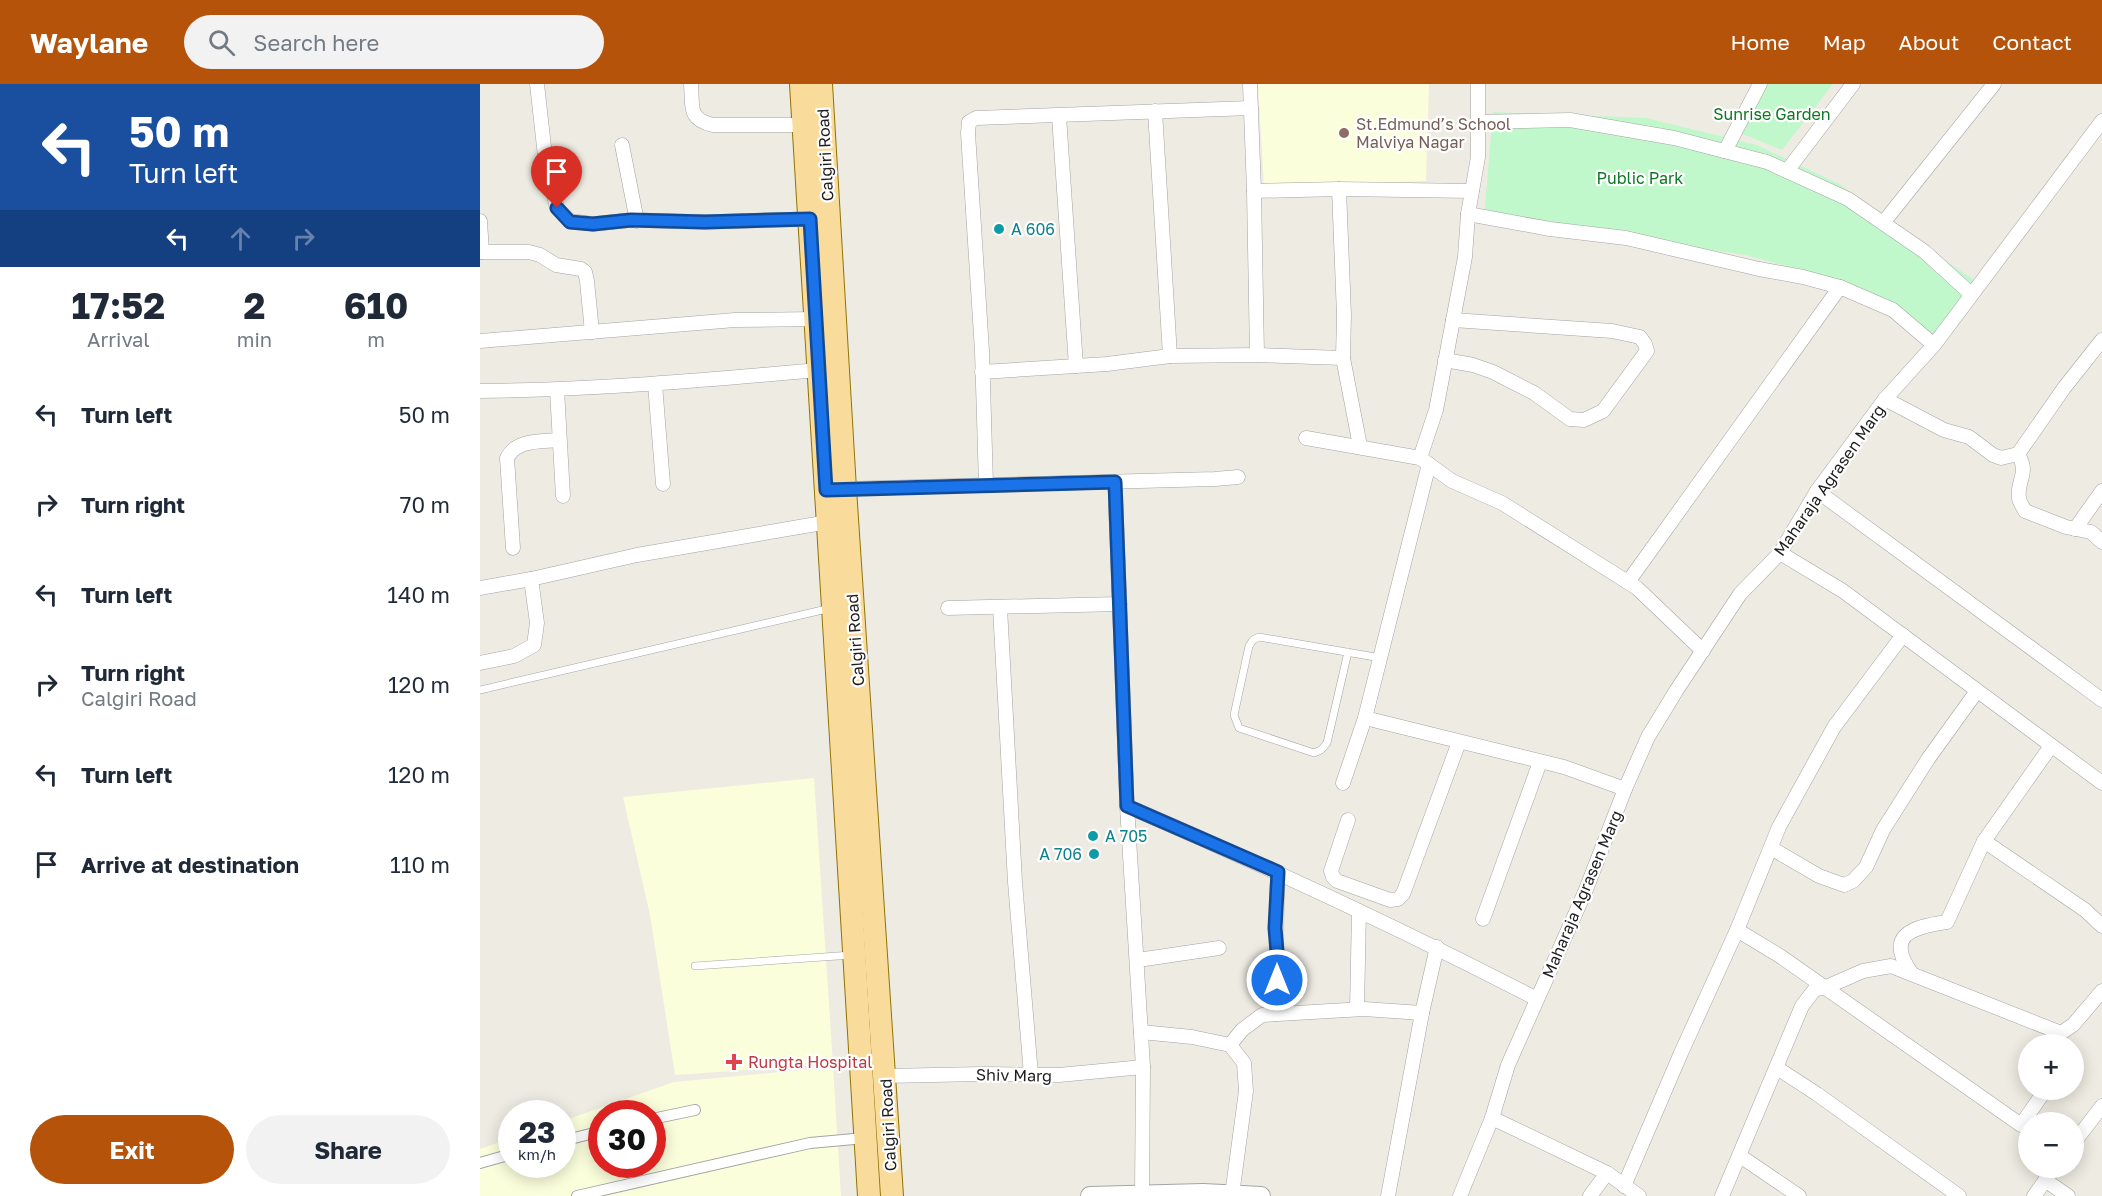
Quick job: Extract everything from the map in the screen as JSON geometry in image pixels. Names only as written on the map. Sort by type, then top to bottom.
[{"type":"main road","name":"Calgiri Road","points":[[801,84],[819,370],[835,490],[885,1076],[892,1196]]},
{"type":"main road","name":"Calgiri Road","points":[[821,84],[835,490],[828,522],[869,1196]]},
{"type":"street","points":[[537,84],[545,156],[557,208],[570,222],[593,224],[637,221],[810,219]]},
{"type":"street","points":[[691,84],[694,116],[699,122],[712,125],[804,125]]},
{"type":"street","points":[[1250,84],[1257,355]]},
{"type":"street","points":[[1342,783],[1365,718],[1381,658],[1436,410],[1465,257],[1468,214],[1478,157],[1478,84]]},
{"type":"street","points":[[1725,151],[1760,84]]},
{"type":"street","points":[[1787,171],[1853,84]]},
{"type":"street","points":[[1882,223],[1994,84]]},
{"type":"street","points":[[986,485],[969,123],[976,118],[1059,117],[1251,108]]},
{"type":"street","points":[[1155,111],[1170,356]]},
{"type":"street","points":[[1059,117],[1076,366]]},
{"type":"street","points":[[1478,122],[1570,120],[1674,138],[1767,162],[1848,199],[1925,252],[1971,294]]},
{"type":"street","name":"Maharaja Agrasen Marg","points":[[1460,1196],[1492,1118],[1508,1065],[1586,892],[1625,789],[1648,737],[1740,594],[1780,553],[1817,491],[1885,399],[1934,345],[2102,121]]},
{"type":"street","points":[[622,145],[637,221]]},
{"type":"street","points":[[1254,191],[1339,189],[1472,191]]},
{"type":"street","points":[[1339,189],[1344,315],[1343,358],[1360,446]]},
{"type":"street","points":[[1468,214],[1550,229],[1626,238],[1840,287],[1893,309],[1934,345]]},
{"type":"street","points":[[480,221],[481,252],[529,252],[540,255],[556,265],[581,269],[585,272],[592,332]]},
{"type":"street","points":[[1628,582],[1840,287]]},
{"type":"street","points":[[480,341],[735,320],[816,319]]},
{"type":"street","points":[[1445,360],[1473,365],[1493,372],[1534,393],[1570,419],[1584,420],[1603,411],[1647,351],[1640,337],[1612,331],[1453,320]]},
{"type":"street","points":[[1885,399],[1944,430],[1969,437],[1993,456],[2001,458],[2018,454],[2064,388],[2102,340]]},
{"type":"street","points":[[982,372],[1076,366],[1170,356],[1257,355],[1343,358]]},
{"type":"street","points":[[480,391],[557,390],[655,384],[819,370]]},
{"type":"street","points":[[655,384],[663,484]]},
{"type":"street","points":[[557,390],[563,496]]},
{"type":"street","points":[[1306,438],[1360,446],[1424,461],[1452,481],[1502,502],[1637,588],[1703,651]]},
{"type":"street","points":[[513,548],[507,458],[511,451],[521,444],[559,440]]},
{"type":"street","points":[[2018,454],[2023,462],[2019,498],[2025,511],[2075,529],[2091,532],[2102,542]]},
{"type":"street","points":[[835,490],[1238,477]]},
{"type":"street","points":[[1115,482],[1127,806],[1143,1067],[1142,1194]]},
{"type":"street","points":[[1817,491],[2102,700]]},
{"type":"street","points":[[2075,529],[2102,491]]},
{"type":"street","points":[[480,588],[531,579],[648,552],[828,522]]},
{"type":"street","points":[[1780,553],[1843,591],[2102,783]]},
{"type":"street","points":[[480,663],[514,656],[534,645],[537,623],[531,579]]},
{"type":"street","points":[[948,608],[1120,604]]},
{"type":"street","points":[[1000,608],[1015,882],[1031,1075]]},
{"type":"street","points":[[1624,1185],[1737,930],[1779,827],[1834,727],[1903,635]]},
{"type":"street","points":[[1771,848],[1819,876],[1844,885],[1853,881],[1866,867],[1883,830],[1928,759],[1977,691]]},
{"type":"street","points":[[1365,718],[1564,767],[1625,789]]},
{"type":"street","points":[[1348,820],[1331,871],[1333,877],[1337,881],[1390,900],[1398,899],[1403,894],[1459,742]]},
{"type":"street","points":[[1913,976],[1901,959],[1900,943],[1910,930],[1923,925],[1947,922],[1984,841],[2051,746]]},
{"type":"street","points":[[1483,919],[1540,762]]},
{"type":"street","points":[[1127,806],[1359,910],[1537,999]]},
{"type":"street","points":[[1984,841],[2085,910],[2102,926]]},
{"type":"street","points":[[1275,1014],[1278,963],[1275,928],[1278,872]]},
{"type":"street","points":[[1357,1009],[1359,910]]},
{"type":"street","points":[[1737,930],[1780,956],[2021,1125],[2038,1100]]},
{"type":"street","points":[[1388,1196],[1422,1013],[1437,947]]},
{"type":"street","points":[[1138,960],[1219,948]]},
{"type":"street","points":[[1722,1196],[1802,1006],[1815,989],[1824,988],[1863,970],[1891,966],[2053,1034]]},
{"type":"street","points":[[2066,1034],[2102,991]]},
{"type":"street","points":[[1230,1045],[1242,1030],[1262,1015],[1357,1009],[1422,1013]]},
{"type":"street","points":[[1141,1032],[1192,1037],[1230,1045],[1245,1063],[1246,1091],[1232,1195]]},
{"type":"street","name":"Shiv Marg","points":[[885,1076],[1059,1075],[1143,1067]]},
{"type":"street","points":[[1777,1068],[1959,1196]]},
{"type":"street","points":[[2084,1130],[2102,1106]]},
{"type":"street","points":[[666,1116],[695,1110]]},
{"type":"street","points":[[1492,1118],[1607,1173],[1639,1196]]},
{"type":"street","points":[[577,1196],[810,1143],[865,1138]]},
{"type":"street","points":[[1740,1156],[1799,1196]]},
{"type":"street","points":[[480,1163],[498,1158]]},
{"type":"street","points":[[1590,1196],[1607,1173]]},
{"type":"street","points":[[2034,1196],[2045,1180],[2068,1196]]},
{"type":"street","points":[[1090,1196],[1142,1194],[1261,1196]]},
{"type":"lane","points":[[480,690],[833,607]]},
{"type":"lane","points":[[1348,652],[1327,743],[1322,750],[1314,753],[1239,728],[1234,715],[1249,646],[1259,637],[1348,652],[1381,658]]},
{"type":"lane","points":[[695,966],[855,955]]},
{"type":"shaded area","name":"St.Edmund’s School Malviya Nagar","points":[[1258,84],[1429,84],[1426,181],[1264,187]]},
{"type":"shaded area","points":[[814,778],[833,1064],[675,1075],[650,915],[623,797]]},
{"type":"shaded area","points":[[833,1067],[841,1196],[480,1196],[480,1149],[498,1143],[498,1178],[576,1178],[576,1116],[588,1112],[588,1178],[666,1178],[666,1100],[623,1100],[674,1082]]},
{"type":"green space","name":"Sunrise Garden","points":[[1754,84],[1833,84],[1782,150],[1730,129]]},
{"type":"green space","name":"Public Park","points":[[1493,112],[1646,118],[1757,145],[1841,185],[1922,245],[1977,282],[1929,341],[1840,281],[1746,255],[1484,218]]},
{"type":"place","name":"St.Edmund’s School Malviya Nagar","points":[[1344,133]]},
{"type":"place","name":"A 606","points":[[999,229]]},
{"type":"place","name":"A 705","points":[[1093,836]]},
{"type":"place","name":"A 706","points":[[1094,854]]},
{"type":"place","name":"Rungta Hospital","points":[[734,1062]]},
{"type":"route","points":[[557,208],[570,222],[593,224],[631,220],[705,222],[810,219],[826,490],[1115,482],[1127,806],[1278,872],[1275,928],[1277,980]]}]
